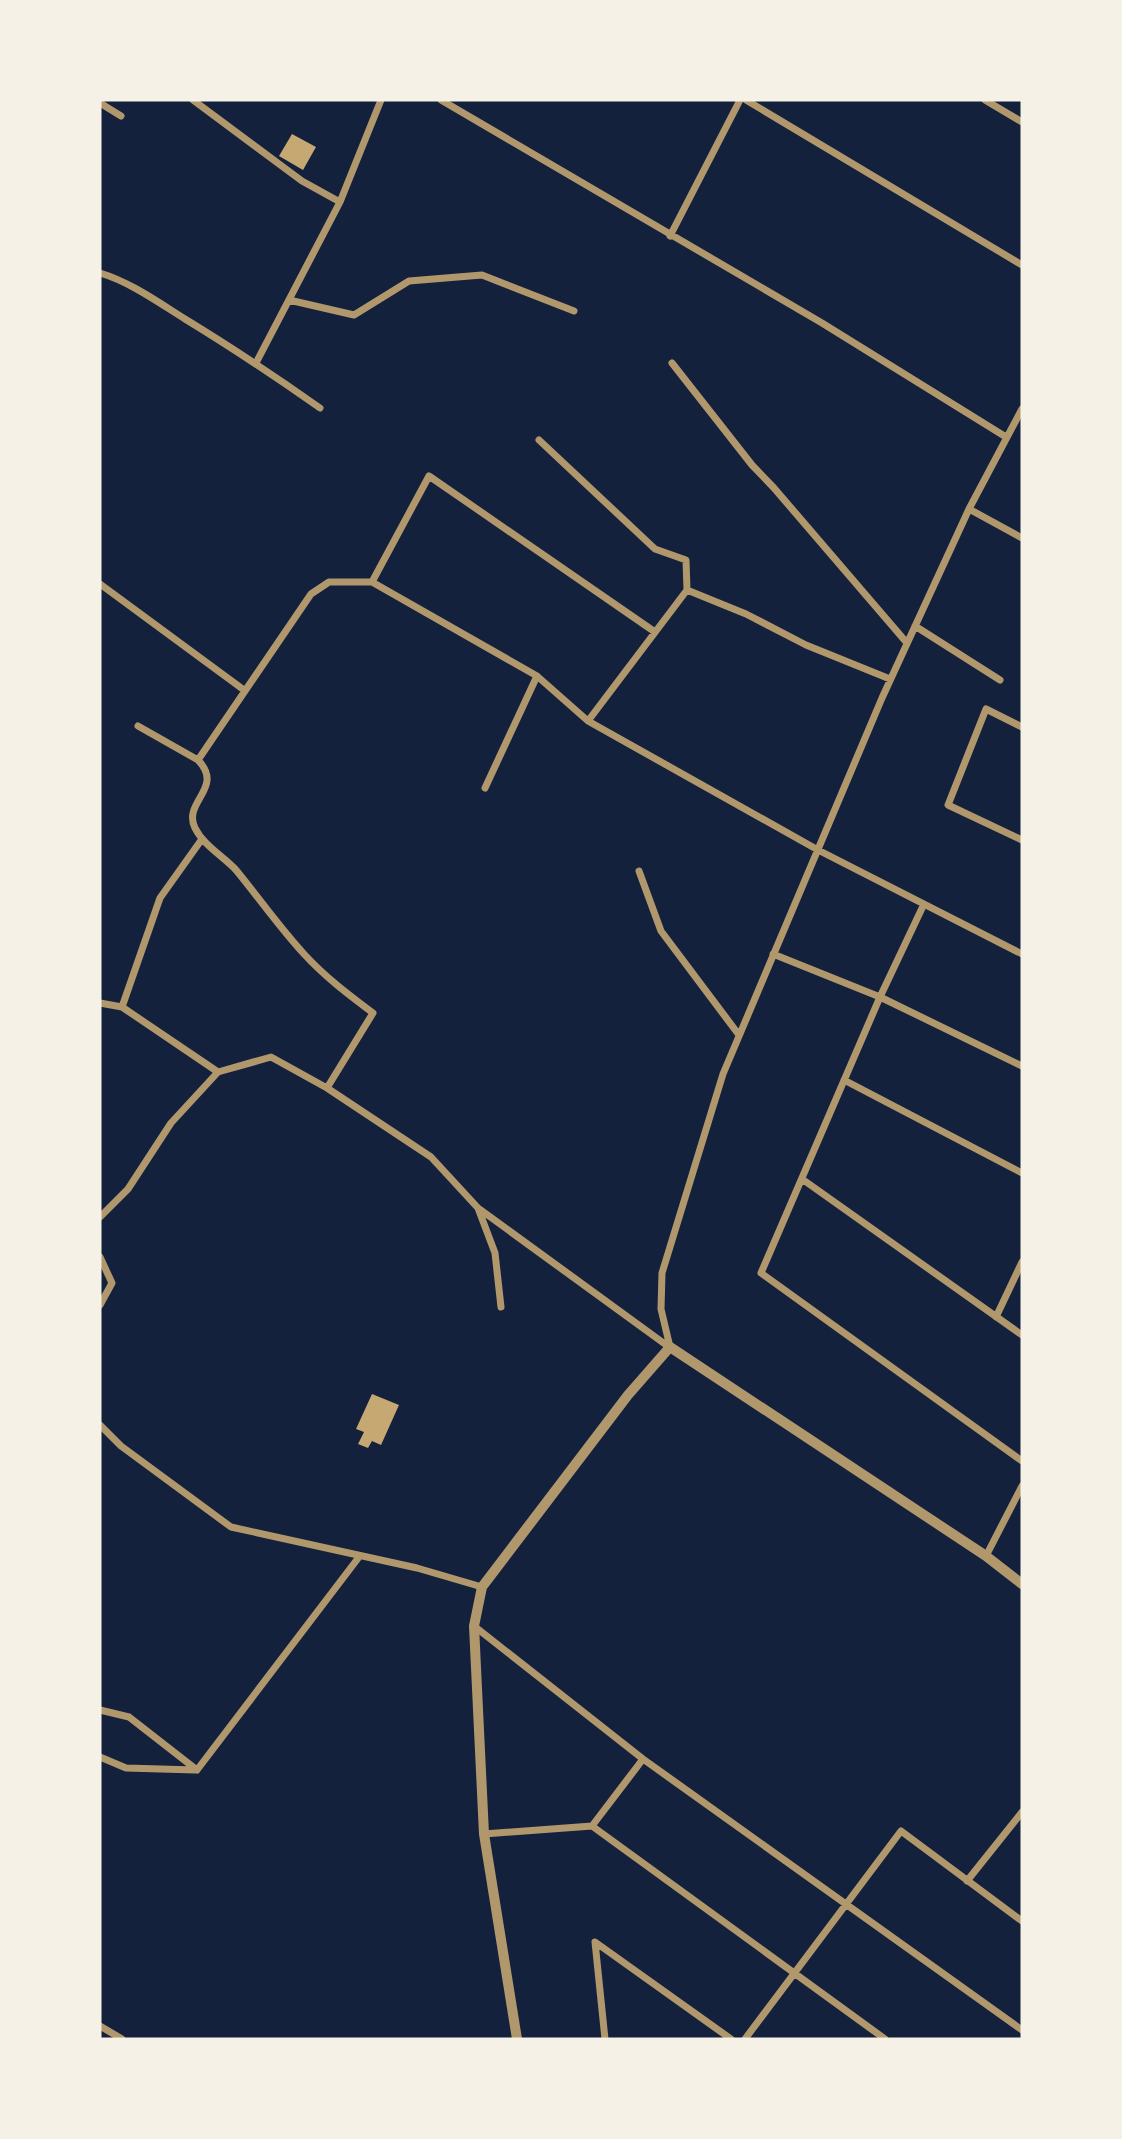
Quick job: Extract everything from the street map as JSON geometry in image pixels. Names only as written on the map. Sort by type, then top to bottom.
[{"type":"street","points":[[193,100],[302,181],[340,202]]},
{"type":"street","points":[[256,363],[340,202],[381,100]]},
{"type":"street","points":[[441,100],[821,323],[1006,437]]},
{"type":"street","points":[[670,236],[740,100]]},
{"type":"street","points":[[746,100],[1022,265]]},
{"type":"street","points":[[985,100],[1022,122]]},
{"type":"street","points":[[100,103],[121,116]]},
{"type":"street","points":[[100,273],[163,305],[256,363],[320,408]]},
{"type":"street","points":[[289,300],[354,315],[409,281],[482,275],[574,311]]},
{"type":"street","points":[[672,363],[752,465],[907,643]]},
{"type":"street","points":[[670,1347],[661,1309],[662,1273],[723,1074],[907,643],[969,509],[1022,410]]},
{"type":"street","points":[[539,440],[656,549],[686,560],[687,590],[588,721]]},
{"type":"street","points":[[372,582],[429,476],[655,632]]},
{"type":"street","points":[[969,509],[1022,538]]},
{"type":"street","points":[[198,760],[311,594],[329,582],[372,582],[537,676],[588,721],[818,850],[1022,954]]},
{"type":"street","points":[[100,584],[244,690]]},
{"type":"street","points":[[687,590],[746,614],[806,645],[891,679]]},
{"type":"street","points":[[915,626],[1000,680]]},
{"type":"street","points":[[485,788],[537,676]]},
{"type":"street","points":[[1022,727],[986,709],[948,805],[1022,840]]},
{"type":"street","points":[[138,726],[198,760],[206,768],[208,783],[194,809],[193,817],[193,825],[202,839],[234,868],[304,954],[331,981],[373,1013],[327,1088]]},
{"type":"street","points":[[122,1007],[160,898],[202,839]]},
{"type":"street","points":[[639,871],[661,931],[739,1035]]},
{"type":"street","points":[[924,904],[880,998],[761,1273],[1022,1461]]},
{"type":"street","points":[[773,954],[880,998],[1022,1066]]},
{"type":"street","points":[[100,1003],[122,1007],[218,1072]]},
{"type":"street","points":[[100,1217],[128,1189],[171,1122],[218,1072],[271,1057],[327,1088],[431,1157],[478,1208],[670,1347],[986,1556],[1022,1584]]},
{"type":"street","points":[[844,1080],[1022,1173]]},
{"type":"street","points":[[802,1179],[1022,1335]]},
{"type":"street","points":[[478,1208],[495,1252],[502,1307]]},
{"type":"street","points":[[100,1256],[113,1283],[100,1305]]},
{"type":"street","points":[[996,1317],[1022,1262]]},
{"type":"street","points":[[517,2039],[484,1834],[474,1626],[482,1587],[628,1395],[670,1347]]},
{"type":"street","points":[[100,1425],[121,1446],[230,1527],[417,1568],[482,1587]]},
{"type":"street","points":[[986,1556],[1022,1486]]},
{"type":"street","points":[[197,1770],[359,1557]]},
{"type":"street","points":[[474,1626],[643,1759],[1022,2030]]},
{"type":"street","points":[[100,1710],[129,1717],[197,1770]]},
{"type":"street","points":[[100,1758],[126,1768],[197,1770]]},
{"type":"street","points":[[592,1826],[643,1759]]},
{"type":"street","points":[[967,1881],[1022,1812]]},
{"type":"street","points":[[484,1834],[592,1826],[885,2039]]},
{"type":"street","points":[[745,2039],[901,1831],[1022,1921]]},
{"type":"street","points":[[605,2039],[595,1942],[731,2039]]},
{"type":"street","points":[[100,2026],[122,2039]]},
{"type":"building","points":[[292,134],[316,147],[303,170],[279,156]]},
{"type":"building","points":[[372,1394],[399,1405],[381,1445],[372,1441],[368,1448],[358,1444],[364,1432],[356,1429]]}]
